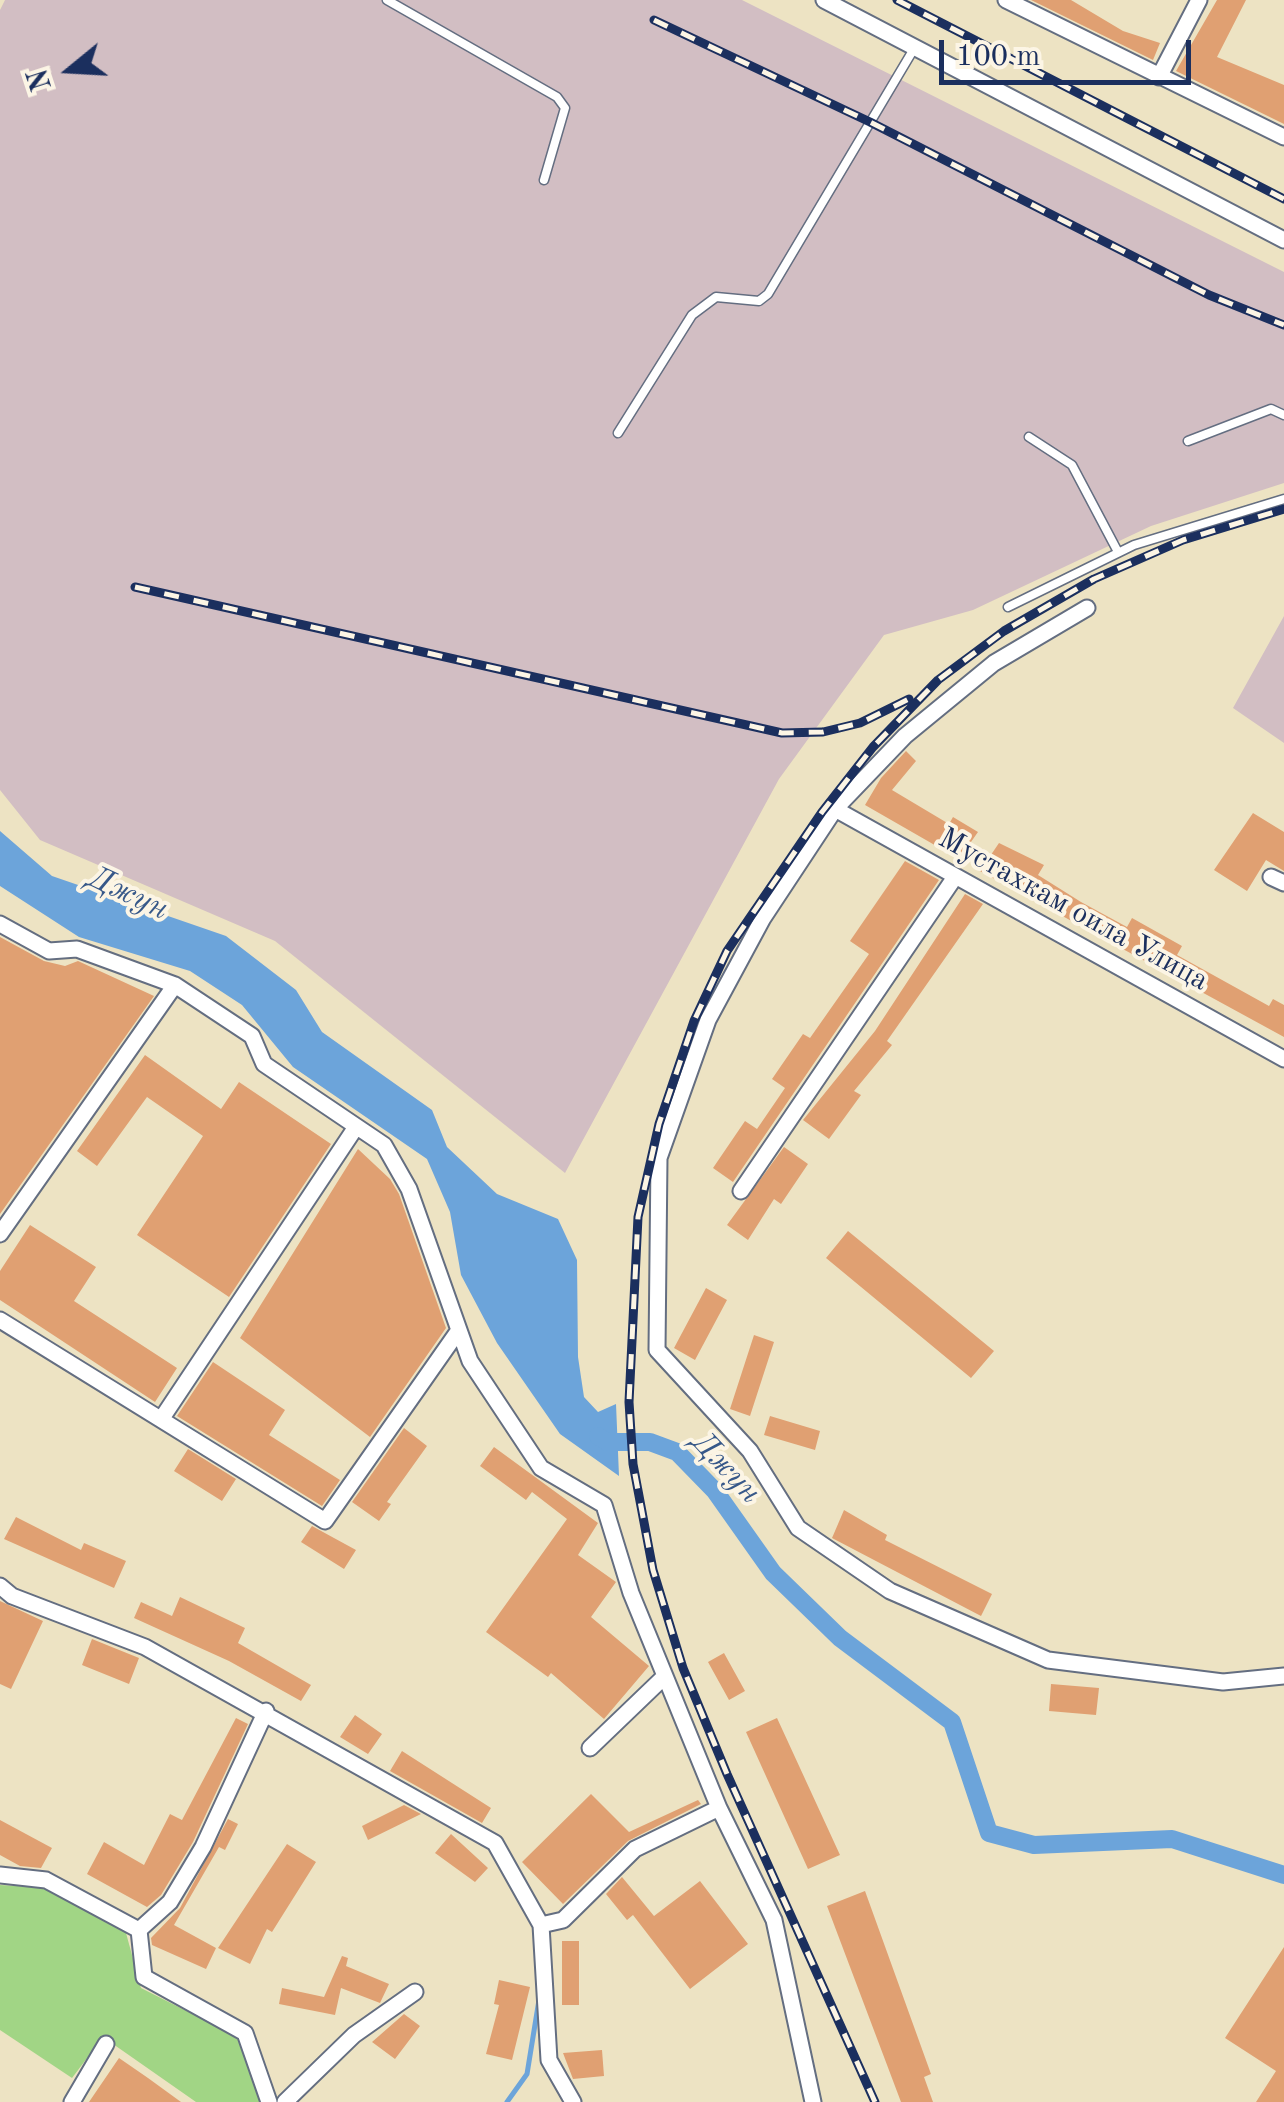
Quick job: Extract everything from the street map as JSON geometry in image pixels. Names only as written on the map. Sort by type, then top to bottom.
[{"type":"street","points":[[824,0],[1284,240]]},
{"type":"street","points":[[1006,0],[1284,137]]},
{"type":"street","points":[[1158,77],[1199,0]]},
{"type":"street","points":[[1087,608],[994,663],[905,736],[835,809],[763,918],[708,1020],[659,1158],[657,1350],[750,1450],[798,1528],[890,1591],[1048,1660],[1222,1682],[1284,1676]]},
{"type":"street","name":"Мустахкам оила Улица","points":[[835,809],[1284,1059]]},
{"type":"street","points":[[741,1192],[955,877]]},
{"type":"street","points":[[0,924],[49,951],[77,949],[175,985],[252,1036],[264,1064],[384,1145],[409,1189],[470,1361],[541,1468],[604,1504],[631,1593],[664,1676],[719,1808],[774,1920],[813,2102]]},
{"type":"street","points":[[0,1234],[175,985]]},
{"type":"street","points":[[162,1418],[356,1127]]},
{"type":"street","points":[[0,1320],[325,1521],[459,1330]]},
{"type":"street","points":[[0,1586],[12,1596],[145,1647],[266,1711],[495,1843],[541,1925],[550,2060],[573,2102]]},
{"type":"street","points":[[590,1748],[664,1676]]},
{"type":"street","points":[[139,1930],[170,1902],[202,1847],[266,1711]]},
{"type":"street","points":[[541,1925],[562,1920],[635,1849],[719,1808]]},
{"type":"street","points":[[0,1875],[46,1880],[139,1930]]},
{"type":"street","points":[[139,1930],[144,1977],[246,2033],[270,2102]]},
{"type":"street","points":[[284,2102],[354,2035],[415,1992]]},
{"type":"street","points":[[72,2102],[106,2044]]},
{"type":"lane","points":[[386,0],[557,96],[565,108],[544,180]]},
{"type":"lane","points":[[618,433],[692,314],[716,298],[759,300],[768,294],[915,48]]},
{"type":"lane","points":[[1188,441],[1270,408],[1284,415]]},
{"type":"lane","points":[[1029,437],[1072,465],[1118,552]]},
{"type":"lane","points":[[1008,608],[1118,552],[1198,523],[1284,499]]},
{"type":"shaded area","points":[[5,0],[742,0],[1284,272],[1284,483],[1151,526],[973,610],[884,635],[779,779],[565,1173],[275,941],[40,840],[0,790],[0,10]]},
{"type":"shaded area","points":[[1284,616],[1284,743],[1233,708]]},
{"type":"green space","points":[[0,1885],[51,1888],[126,1933],[141,1988],[238,2037],[262,2102],[196,2102],[103,2037],[72,2078],[0,2030]]},
{"type":"water","points":[[0,831],[52,876],[226,936],[296,990],[322,1032],[432,1110],[447,1147],[497,1194],[558,1219],[577,1260],[578,1357],[584,1397],[598,1412],[616,1404],[619,1476],[560,1434],[497,1343],[461,1275],[450,1212],[427,1159],[293,1067],[242,1005],[190,971],[79,937],[0,886]]},
{"type":"building","points":[[1031,0],[1071,0],[1123,31],[1160,43],[1153,60]]},
{"type":"building","points":[[1217,0],[1246,0],[1217,57],[1284,85],[1284,124],[1176,71]]},
{"type":"building","points":[[906,751],[916,761],[892,790],[949,824],[953,817],[978,832],[959,859],[865,805],[881,778]]},
{"type":"building","points":[[1253,813],[1284,832],[1284,871],[1266,860],[1247,891],[1214,870]]},
{"type":"building","points":[[999,843],[1044,865],[1038,875],[1081,902],[1127,927],[1132,918],[1182,946],[1177,955],[1269,1006],[1273,999],[1284,1005],[1284,1037],[980,871]]},
{"type":"building","points":[[905,861],[939,880],[733,1182],[713,1168],[745,1121],[757,1129],[785,1088],[772,1079],[803,1034],[810,1038],[869,954],[850,941]]},
{"type":"building","points":[[965,894],[983,904],[887,1041],[892,1045],[854,1091],[861,1095],[829,1139],[803,1120],[875,1031]]},
{"type":"building","points":[[0,937],[44,961],[65,966],[78,961],[154,996],[0,1214]]},
{"type":"building","points":[[145,1055],[221,1109],[239,1082],[331,1144],[229,1297],[137,1235],[203,1136],[147,1097],[97,1166],[77,1151]]},
{"type":"building","points":[[784,1147],[808,1164],[781,1204],[774,1199],[748,1240],[727,1225]]},
{"type":"building","points":[[358,1149],[390,1179],[399,1194],[446,1328],[370,1437],[240,1338]]},
{"type":"building","points":[[30,1225],[96,1267],[74,1301],[177,1368],[155,1402],[0,1300],[0,1271]]},
{"type":"building","points":[[848,1231],[994,1351],[971,1378],[826,1258]]},
{"type":"building","points":[[706,1288],[727,1300],[695,1360],[674,1348]]},
{"type":"building","points":[[754,1335],[774,1342],[750,1416],[730,1409]]},
{"type":"building","points":[[213,1362],[285,1410],[269,1435],[340,1480],[322,1506],[177,1416]]},
{"type":"building","points":[[770,1416],[820,1431],[815,1450],[764,1435]]},
{"type":"building","points":[[404,1428],[427,1446],[387,1502],[391,1504],[379,1521],[352,1502]]},
{"type":"building","points":[[494,1447],[598,1523],[578,1555],[616,1582],[591,1617],[649,1666],[604,1719],[551,1673],[548,1677],[486,1632],[567,1519],[532,1492],[526,1500],[480,1466]]},
{"type":"building","points":[[188,1449],[236,1479],[222,1501],[174,1471]]},
{"type":"building","points":[[844,1510],[887,1535],[885,1540],[992,1594],[981,1616],[832,1538]]},
{"type":"building","points":[[16,1517],[81,1550],[84,1543],[126,1561],[114,1588],[4,1539]]},
{"type":"building","points":[[312,1526],[356,1550],[344,1569],[301,1542]]},
{"type":"building","points":[[180,1597],[245,1628],[238,1643],[311,1685],[301,1701],[229,1661],[134,1618],[141,1602],[172,1616]]},
{"type":"building","points":[[0,1601],[43,1621],[11,1689],[0,1684]]},
{"type":"building","points":[[92,1639],[139,1658],[129,1684],[82,1665]]},
{"type":"building","points":[[724,1653],[745,1691],[729,1700],[708,1662]]},
{"type":"building","points":[[1051,1684],[1099,1688],[1096,1715],[1049,1711]]},
{"type":"building","points":[[355,1715],[382,1734],[368,1754],[340,1737]]},
{"type":"building","points":[[236,1718],[248,1724],[193,1842],[161,1895],[147,1907],[87,1874],[104,1842],[144,1865],[170,1814],[182,1820]]},
{"type":"building","points":[[777,1718],[840,1855],[808,1869],[746,1732]]},
{"type":"building","points":[[402,1751],[491,1808],[482,1823],[390,1771]]},
{"type":"building","points":[[591,1794],[629,1832],[698,1800],[701,1804],[628,1841],[563,1904],[522,1862]]},
{"type":"building","points":[[404,1805],[421,1814],[368,1840],[362,1826]]},
{"type":"building","points":[[228,1819],[238,1824],[225,1850],[219,1847],[174,1925],[216,1948],[206,1969],[152,1945],[151,1938],[180,1908]]},
{"type":"building","points":[[0,1820],[52,1848],[41,1868],[20,1866],[0,1855]]},
{"type":"building","points":[[451,1834],[488,1868],[475,1882],[435,1853]]},
{"type":"building","points":[[287,1844],[316,1862],[272,1932],[267,1929],[250,1964],[218,1948]]},
{"type":"building","points":[[622,1877],[654,1916],[700,1881],[748,1944],[690,1989],[633,1915],[627,1920],[606,1894]]},
{"type":"building","points":[[865,1891],[931,2074],[924,2077],[933,2102],[901,2102],[827,1906]]},
{"type":"building","points":[[562,1941],[579,1941],[579,2005],[562,2005]]},
{"type":"building","points":[[1284,1947],[1284,2102],[1256,2102],[1276,2071],[1225,2038]]},
{"type":"building","points":[[342,1956],[348,1958],[346,1966],[389,1984],[380,2003],[341,1988],[335,2015],[279,2004],[282,1988],[324,1997]]},
{"type":"building","points":[[499,1980],[530,1987],[512,2060],[486,2054],[499,2005],[494,2004]]},
{"type":"building","points":[[404,2014],[420,2026],[395,2059],[372,2042]]},
{"type":"building","points":[[602,2050],[604,2076],[573,2079],[563,2053]]},
{"type":"building","points":[[119,2058],[148,2078],[181,2102],[89,2102]]},
{"type":"waterway","name":"Джун","points":[[598,1436],[607,1442],[650,1442],[677,1452],[715,1491],[773,1573],[840,1638],[952,1722],[989,1833],[1034,1845],[1172,1839],[1284,1875]]},
{"type":"waterway","points":[[507,2102],[527,2074],[539,2000]]},
{"type":"railway","points":[[897,0],[1284,199]]},
{"type":"railway","points":[[654,20],[870,122],[1209,295],[1284,325]]},
{"type":"railway","points":[[875,2102],[727,1774],[683,1668],[653,1570],[633,1464],[629,1402],[638,1217],[659,1124],[694,1021],[727,951],[822,812],[873,747],[938,680],[1004,631],[1094,579],[1183,540],[1284,509]]},
{"type":"railway","points":[[135,587],[782,733],[823,732],[860,723],[909,699]]}]
